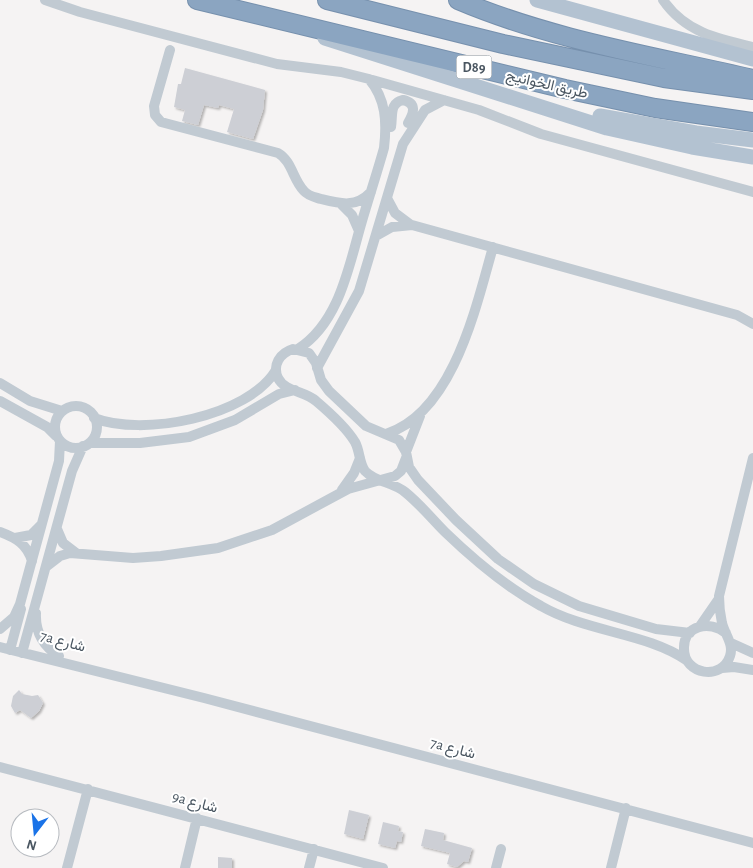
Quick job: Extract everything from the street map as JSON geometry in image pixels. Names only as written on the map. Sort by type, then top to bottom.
[{"type":"highway","name":"طريق الخوانيج","points":[[197,0],[565,90],[655,108],[753,122]]},
{"type":"highway","name":"طريق الخوانيج","points":[[328,0],[512,46],[664,78],[753,90]]},
{"type":"highway","points":[[465,2],[570,38],[753,79]]},
{"type":"main road","points":[[537,0],[753,59]]},
{"type":"main road","points":[[274,20],[372,54],[574,118],[649,138],[753,157]]},
{"type":"main road","points":[[525,101],[649,126],[753,140]]},
{"type":"street","points":[[45,0],[80,12],[286,66],[341,72],[369,79],[479,110],[527,130],[753,192]]},
{"type":"street","points":[[663,0],[677,18],[697,32],[753,47]]},
{"type":"street","points":[[170,50],[154,106],[157,119],[165,124],[278,153],[286,161],[306,193],[342,205],[352,215],[359,231]]},
{"type":"street","points":[[369,79],[380,95],[384,108],[386,128],[384,148]]},
{"type":"street","points":[[400,152],[421,115],[431,105],[445,100]]},
{"type":"street","points":[[317,368],[325,350],[352,306],[376,236],[405,130],[414,113],[413,108],[407,101],[398,101],[392,108],[391,127],[338,299],[315,335],[298,349],[283,354],[277,362],[276,370],[280,381],[315,399],[348,433],[356,444],[365,470],[405,492],[472,557],[533,602],[573,621],[661,646],[686,660],[696,670],[702,672],[709,673],[722,668],[734,667],[753,670]]},
{"type":"street","points":[[342,205],[356,203],[371,192]]},
{"type":"street","points":[[387,198],[396,213],[412,225]]},
{"type":"street","points":[[376,236],[392,226],[412,225],[737,315],[753,324]]},
{"type":"street","points":[[47,566],[60,556],[76,553],[133,558],[218,548],[272,530],[312,510],[339,493],[396,476],[404,465],[422,413],[448,373],[464,340],[493,247]]},
{"type":"street","points":[[298,349],[309,353],[324,386],[360,422],[372,430],[399,440],[418,480],[456,520],[498,559],[534,584],[564,600],[595,612],[664,631],[690,633]]},
{"type":"street","points":[[0,383],[30,401],[62,411],[80,407],[86,409],[94,418],[112,424],[140,426],[188,420],[239,400],[263,386],[276,370]]},
{"type":"street","points":[[0,401],[47,427],[59,439],[71,447],[86,444],[140,443],[189,437],[235,420],[280,394],[295,390]]},
{"type":"street","points":[[7,647],[59,461],[59,439],[56,420],[62,411]]},
{"type":"street","points":[[386,434],[402,428],[422,413]]},
{"type":"street","points":[[23,649],[74,465],[96,431],[94,418]]},
{"type":"street","points":[[339,493],[350,480],[360,458]]},
{"type":"street","points":[[722,668],[730,657],[731,643],[720,612],[719,596],[753,458]]},
{"type":"street","points":[[15,538],[31,535],[42,524]]},
{"type":"street","points":[[57,528],[63,543],[76,553]]},
{"type":"street","points":[[0,532],[15,538],[26,548],[32,561]]},
{"type":"street","points":[[0,629],[14,616],[24,591]]},
{"type":"street","points":[[686,660],[684,646],[690,633],[700,626],[719,596]]},
{"type":"street","points":[[38,597],[36,616],[38,630],[48,648],[59,656]]},
{"type":"street","points":[[700,626],[714,626],[726,633]]},
{"type":"street","name":"7a شارع","points":[[0,640],[7,647],[59,656],[146,683]]},
{"type":"street","points":[[731,643],[753,653]]},
{"type":"street","name":"7a شارع","points":[[23,649],[753,843]]},
{"type":"street","name":"9a شارع","points":[[0,767],[382,868]]},
{"type":"street","points":[[68,868],[88,789]]},
{"type":"street","points":[[611,868],[626,808]]},
{"type":"street","points":[[185,868],[197,818]]},
{"type":"street","points":[[309,868],[314,849]]},
{"type":"street","points":[[496,868],[501,849]]},
{"type":"building","points":[[185,68],[265,90],[263,110],[253,139],[227,132],[234,109],[219,105],[218,108],[204,105],[198,125],[182,121],[185,110],[174,107],[178,84],[181,84]]},
{"type":"building","points":[[19,690],[22,694],[38,695],[43,703],[39,711],[31,718],[20,710],[15,713],[11,706],[13,696]]},
{"type":"building","points":[[349,810],[369,815],[363,839],[344,834]]},
{"type":"building","points":[[383,822],[399,826],[398,831],[403,832],[401,842],[397,841],[395,848],[378,844]]},
{"type":"building","points":[[425,829],[444,833],[443,840],[472,848],[468,862],[464,861],[457,867],[447,864],[450,853],[421,846]]},
{"type":"building","points":[[218,857],[232,858],[232,868],[218,868]]}]
